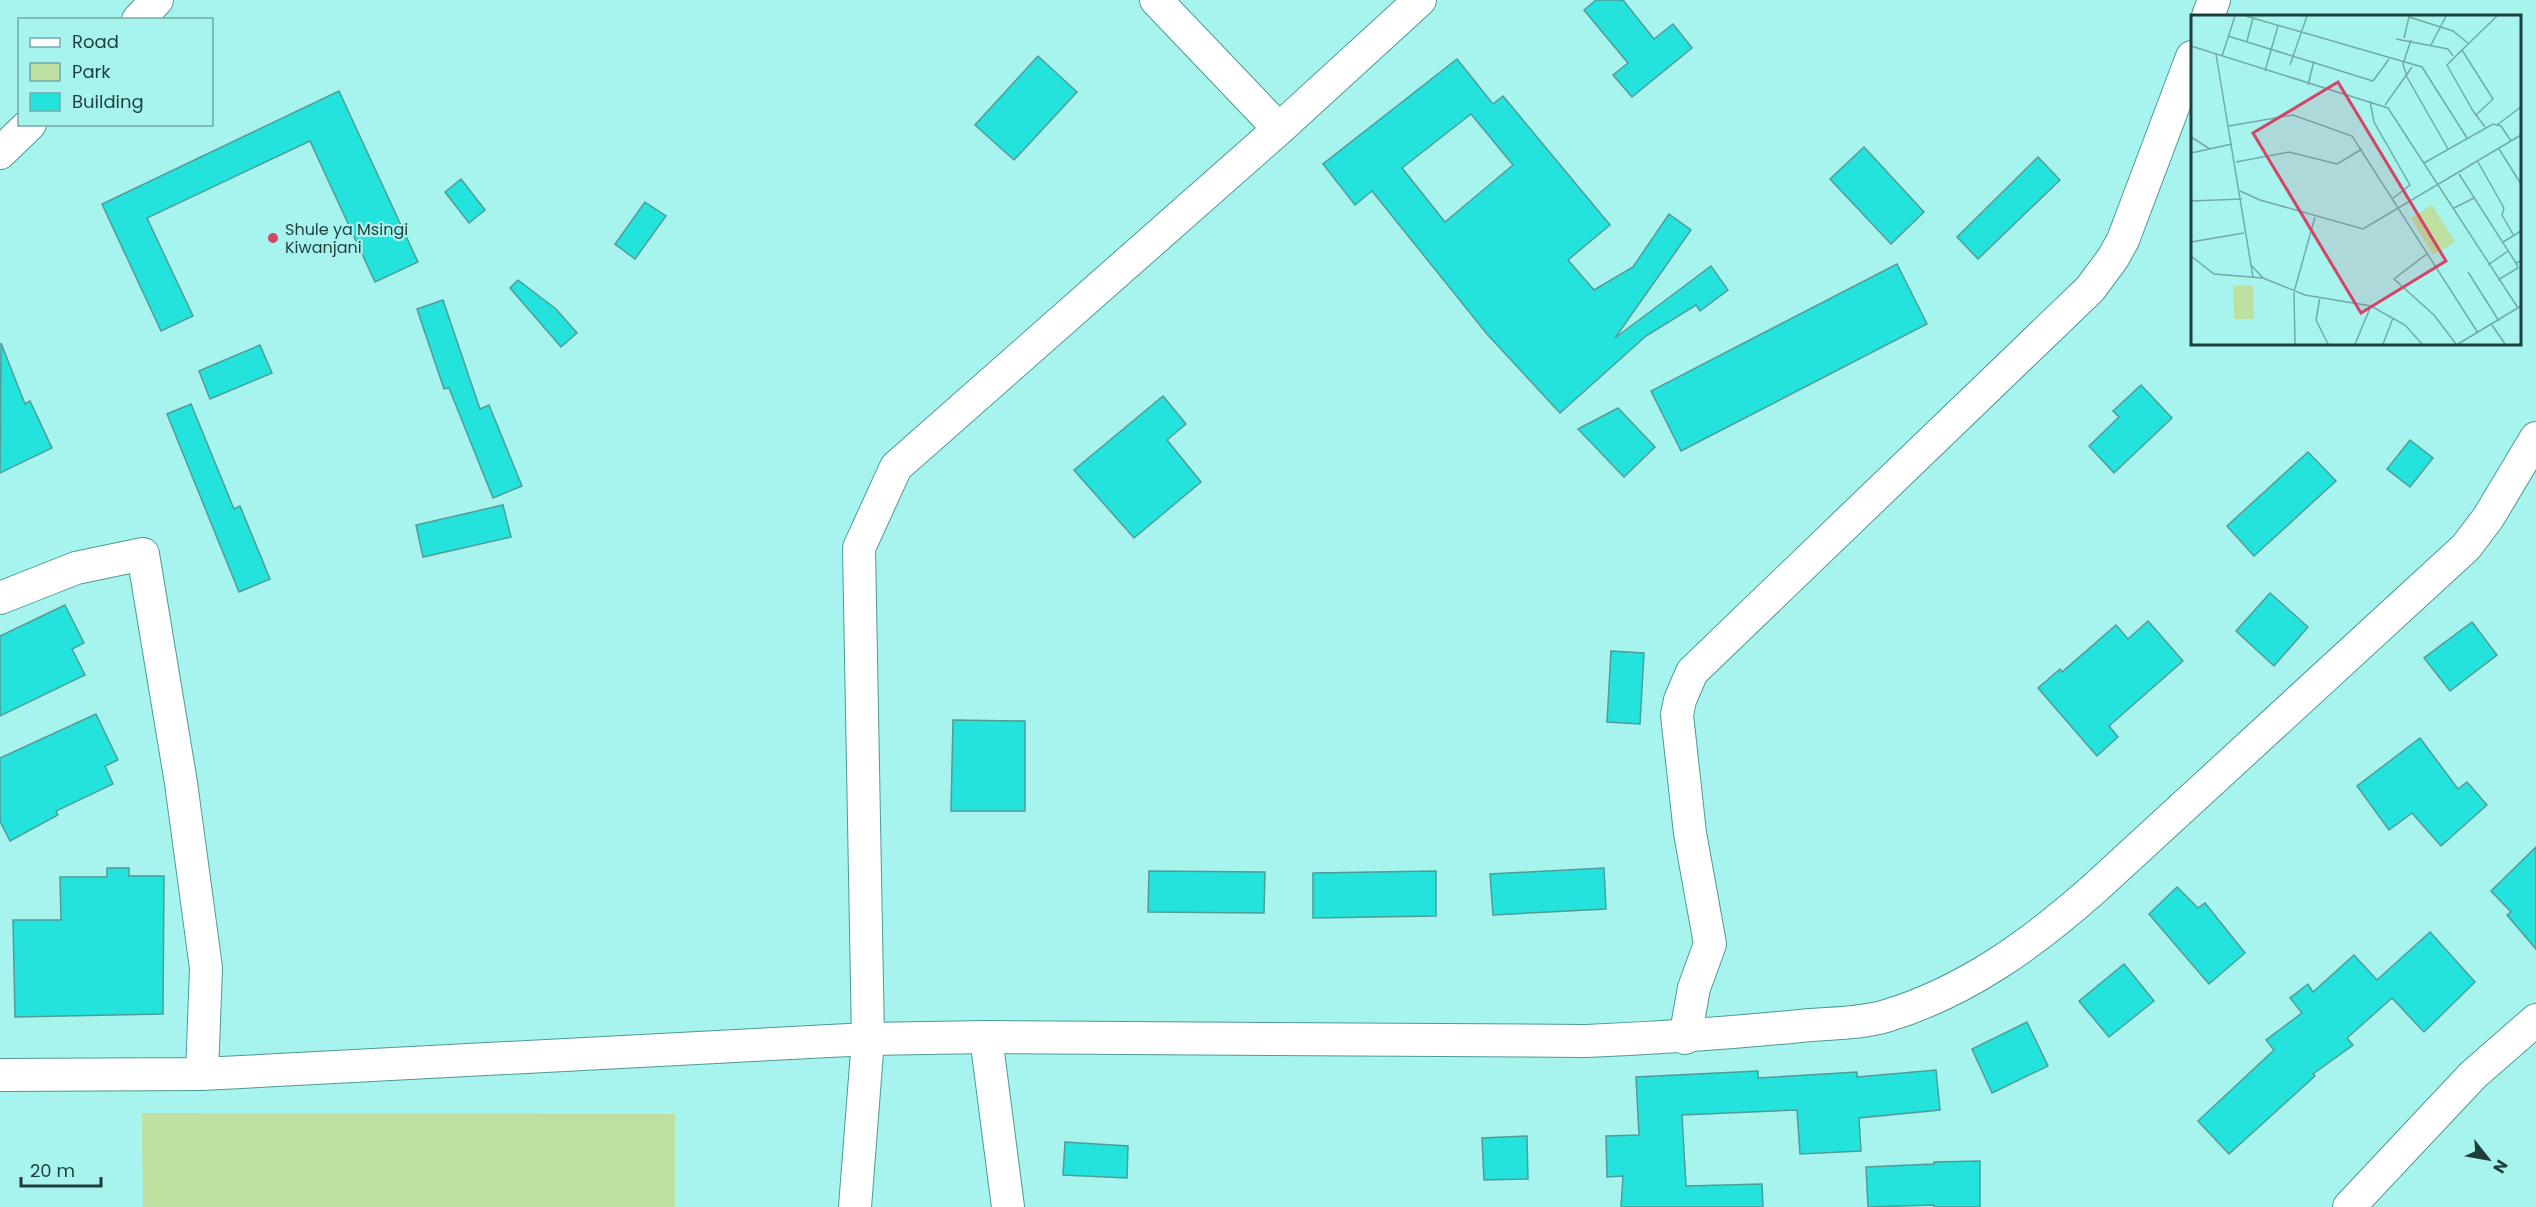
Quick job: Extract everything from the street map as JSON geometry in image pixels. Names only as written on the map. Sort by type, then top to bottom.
[{"type":"street","points":[[140,18],[157,0]]},
{"type":"street","points":[[1156,0],[1279,129]]},
{"type":"street","points":[[855,1207],[868,1039],[859,548],[896,467],[1279,129],[1420,0]]},
{"type":"street","points":[[2208,15],[2214,0]]},
{"type":"street","points":[[1685,1038],[1694,988],[1710,944],[1690,832],[1677,715],[1692,672],[2095,283],[2122,240],[2191,62]]},
{"type":"street","points":[[0,153],[28,126]]},
{"type":"street","points":[[0,1074],[202,1074],[868,1039],[986,1037],[1586,1041],[1685,1038],[1884,1017],[1945,994],[2009,957],[2054,924],[2095,888],[2466,548],[2488,518],[2536,438]]},
{"type":"street","points":[[0,598],[76,568],[143,554],[181,783],[206,968],[202,1074]]},
{"type":"street","points":[[2349,1207],[2473,1075],[2536,1020]]},
{"type":"street","points":[[986,1037],[1008,1207]]},
{"type":"green space","points":[[142,1113],[675,1114],[675,1207],[143,1207]]},
{"type":"building","points":[[1596,0],[1623,0],[1654,39],[1673,24],[1692,48],[1632,97],[1613,75],[1628,63],[1584,10]]},
{"type":"building","points":[[1038,56],[1077,92],[1014,160],[975,125]]},
{"type":"building","points":[[1457,59],[1493,104],[1503,96],[1610,225],[1568,260],[1594,290],[1633,267],[1669,214],[1691,230],[1615,338],[1711,266],[1728,290],[1700,311],[1696,305],[1646,336],[1560,413],[1487,334],[1372,191],[1355,205],[1323,164]],"holes":[[[1471,114],[1513,165],[1445,222],[1402,168]]]},
{"type":"building","points":[[339,91],[418,262],[375,282],[310,141],[147,218],[193,316],[161,331],[102,204]]},
{"type":"building","points":[[1864,147],[1924,212],[1891,244],[1830,179]]},
{"type":"building","points":[[2038,157],[2060,180],[1978,259],[1957,237]]},
{"type":"building","points":[[461,179],[485,210],[469,223],[445,192]]},
{"type":"building","points":[[645,202],[666,216],[635,259],[615,244]]},
{"type":"building","points":[[1897,264],[1927,324],[1681,451],[1651,391]]},
{"type":"building","points":[[518,280],[556,309],[577,333],[561,347],[510,288]]},
{"type":"building","points":[[443,300],[480,409],[489,405],[522,486],[493,498],[449,388],[444,389],[417,309]]},
{"type":"building","points":[[1,343],[25,404],[30,401],[52,448],[0,473]]},
{"type":"building","points":[[260,345],[272,373],[210,399],[199,371]]},
{"type":"building","points":[[2141,385],[2172,418],[2114,473],[2089,446],[2119,417],[2113,411]]},
{"type":"building","points":[[1163,396],[1186,424],[1167,440],[1201,482],[1134,538],[1074,470]]},
{"type":"building","points":[[191,404],[234,509],[240,506],[270,579],[239,592],[167,414]]},
{"type":"building","points":[[1618,408],[1655,447],[1624,477],[1578,429]]},
{"type":"building","points":[[2410,440],[2433,458],[2410,487],[2387,469]]},
{"type":"building","points":[[2308,452],[2336,481],[2254,556],[2227,526]]},
{"type":"building","points":[[503,505],[511,537],[423,557],[416,525]]},
{"type":"building","points":[[2270,593],[2308,627],[2274,666],[2236,631]]},
{"type":"building","points":[[65,605],[84,643],[72,649],[85,675],[0,716],[0,636]]},
{"type":"building","points":[[2148,621],[2183,661],[2109,726],[2118,737],[2097,756],[2038,688],[2060,669],[2062,672],[2116,625],[2128,639]]},
{"type":"building","points":[[2472,622],[2497,655],[2450,691],[2424,658]]},
{"type":"building","points":[[1611,651],[1644,653],[1640,724],[1607,722]]},
{"type":"building","points":[[96,714],[118,760],[105,766],[113,784],[56,811],[58,815],[10,841],[0,821],[0,758]]},
{"type":"building","points":[[953,720],[1025,721],[1025,811],[951,811]]},
{"type":"building","points":[[2420,738],[2458,789],[2467,782],[2487,805],[2441,846],[2412,813],[2389,830],[2357,786]]},
{"type":"building","points":[[2536,847],[2536,949],[2507,915],[2511,912],[2491,891]]},
{"type":"building","points":[[107,868],[129,868],[129,876],[164,876],[163,1014],[15,1017],[13,920],[61,920],[60,877],[107,877]]},
{"type":"building","points":[[1604,868],[1606,909],[1493,915],[1490,874]]},
{"type":"building","points":[[1149,871],[1265,872],[1264,913],[1148,912]]},
{"type":"building","points":[[1436,871],[1436,916],[1313,918],[1313,873]]},
{"type":"building","points":[[2177,887],[2198,908],[2205,903],[2245,953],[2209,984],[2149,914]]},
{"type":"building","points":[[2430,932],[2475,982],[2424,1032],[2392,998],[2347,1038],[2353,1045],[2313,1074],[2315,1076],[2229,1154],[2198,1121],[2274,1050],[2266,1040],[2302,1013],[2290,998],[2308,984],[2313,992],[2354,955],[2377,980]]},
{"type":"building","points":[[2124,964],[2154,1001],[2109,1037],[2079,1001]]},
{"type":"building","points":[[2027,1022],[2048,1066],[1992,1093],[1972,1049]]},
{"type":"building","points":[[1936,1070],[1940,1110],[1859,1118],[1861,1151],[1800,1154],[1797,1110],[1682,1115],[1686,1186],[1762,1184],[1763,1207],[1621,1207],[1623,1176],[1607,1177],[1606,1136],[1639,1135],[1636,1077],[1758,1071],[1758,1078],[1857,1072],[1857,1077]]},
{"type":"building","points":[[1527,1136],[1528,1179],[1484,1180],[1482,1138]]},
{"type":"building","points":[[1065,1142],[1128,1146],[1127,1178],[1063,1175]]},
{"type":"building","points":[[1980,1161],[1980,1207],[1934,1207],[1934,1205],[1868,1207],[1866,1167]]},
{"type":"place","name":"Shule ya Msingi Kiwanjani","points":[[273,238]]}]
